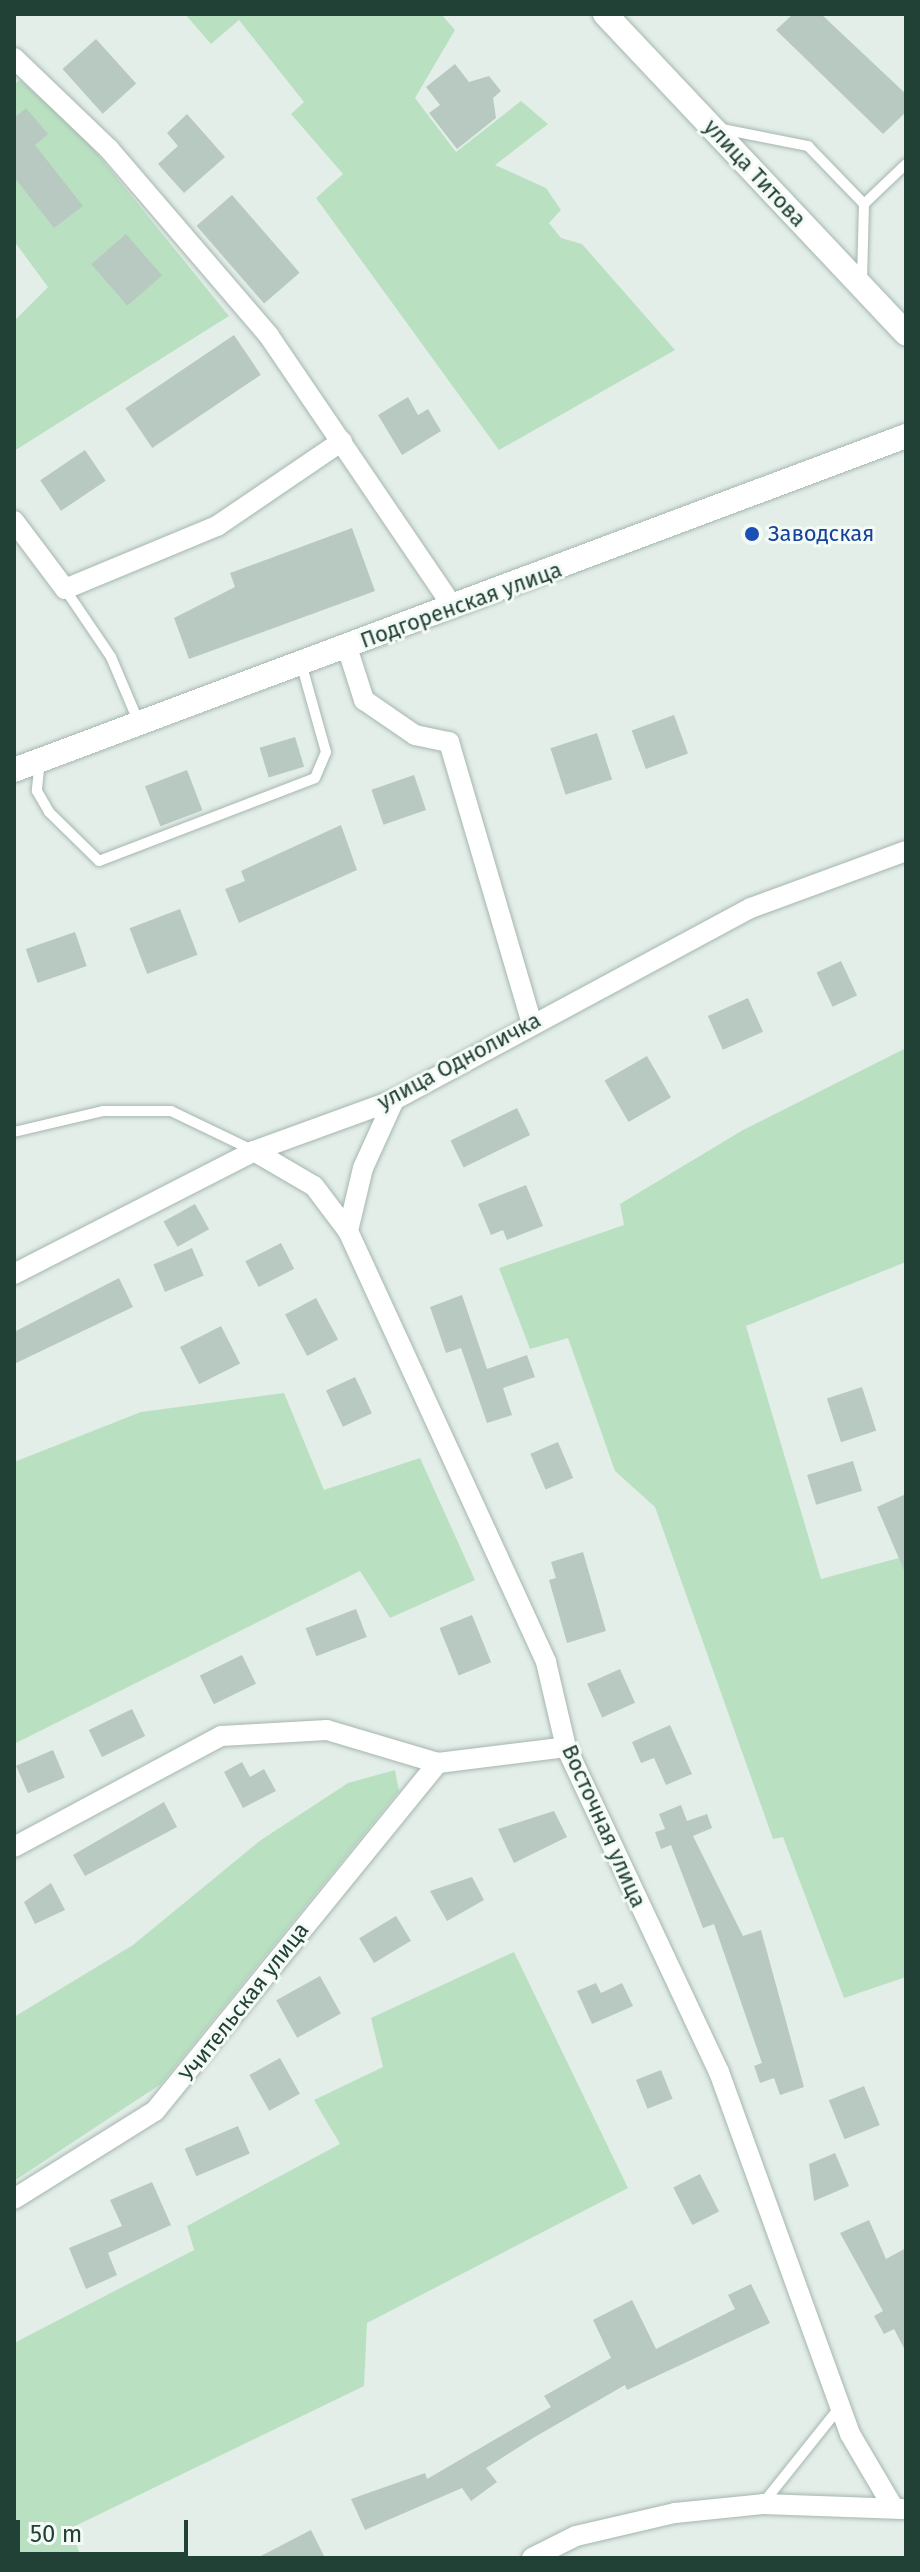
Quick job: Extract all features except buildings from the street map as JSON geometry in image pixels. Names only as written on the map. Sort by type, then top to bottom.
[{"type":"street","name":"улица Титова","points":[[605,14],[906,333]]},
{"type":"street","points":[[14,58],[109,149],[249,313],[342,441],[453,607]]},
{"type":"street","name":"Подгоренская улица","points":[[14,770],[906,436]]},
{"type":"street","points":[[14,521],[65,589],[217,526],[342,441]]},
{"type":"street","points":[[347,647],[364,700],[415,735],[449,742],[531,1021]]},
{"type":"street","name":"улица Одноличка","points":[[14,1274],[254,1151],[394,1100],[531,1021],[751,908],[906,851]]},
{"type":"street","points":[[348,1231],[363,1168],[394,1100]]},
{"type":"street","name":"Восточная улица","points":[[254,1151],[314,1186],[348,1231],[546,1662],[566,1747],[719,2072],[869,2474],[900,2508]]},
{"type":"street","points":[[14,1847],[221,1736],[327,1730],[438,1763],[566,1747]]},
{"type":"street","name":"Учительская улица","points":[[14,2199],[155,2111],[438,1763]]},
{"type":"street","points":[[532,2558],[576,2536],[675,2513],[763,2504],[900,2508]]},
{"type":"lane","points":[[711,127],[808,146],[864,204]]},
{"type":"lane","points":[[861,286],[864,204],[906,164]]},
{"type":"lane","points":[[65,589],[111,657],[139,724]]},
{"type":"lane","points":[[40,760],[37,791],[49,812],[99,861],[315,778],[326,752],[301,663]]},
{"type":"lane","points":[[14,1132],[103,1111],[171,1111],[254,1151]]},
{"type":"lane","points":[[763,2504],[841,2405]]},
{"type":"green space","points":[[185,14],[441,14],[455,30],[415,98],[456,152],[521,101],[548,124],[495,165],[546,188],[561,210],[549,223],[561,238],[582,244],[675,350],[499,450],[316,198],[343,174],[291,114],[304,102],[239,20],[211,44]]},
{"type":"green space","points":[[20,80],[82,135],[229,316],[14,451],[14,321],[48,287],[14,241],[14,84]]},
{"type":"green space","points":[[906,1048],[906,1262],[746,1326],[821,1579],[906,1556],[906,1977],[844,1998],[783,1837],[773,1839],[655,1507],[615,1471],[568,1338],[530,1349],[499,1268],[624,1225],[620,1204],[743,1130]]},
{"type":"green space","points":[[284,1393],[324,1490],[420,1458],[475,1580],[390,1618],[360,1571],[14,1744],[14,1462],[141,1412]]},
{"type":"green space","points":[[395,1770],[399,1791],[161,2084],[14,2181],[14,2017],[133,1945],[261,1840],[348,1783]]},
{"type":"green space","points":[[514,1952],[628,2188],[367,2323],[364,2386],[71,2528],[81,2558],[14,2558],[14,2343],[194,2250],[187,2226],[340,2144],[314,2100],[383,2067],[371,2018]]},
{"type":"place","name":"Заводская","points":[[752,534]]}]
